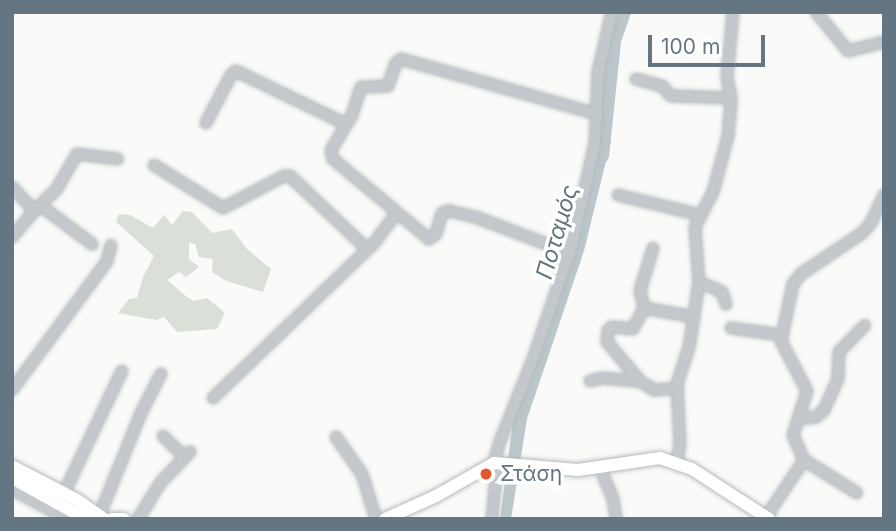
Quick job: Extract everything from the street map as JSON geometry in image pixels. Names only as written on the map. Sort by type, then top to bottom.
[{"type":"main road","points":[[385,519],[500,463],[600,468],[652,458],[677,462],[720,486],[767,518]]},
{"type":"main road","points":[[12,466],[59,502],[106,517],[124,519]]},
{"type":"main road","points":[[12,478],[86,519]]},
{"type":"street","points":[[492,519],[496,476],[500,463],[499,444],[533,359],[570,253],[595,143],[598,72],[612,12]]},
{"type":"street","points":[[677,462],[680,444],[678,388],[699,282],[695,226],[713,192],[728,136],[731,98],[727,77],[733,12]]},
{"type":"street","points":[[816,12],[848,51],[884,43]]},
{"type":"street","points":[[570,253],[475,217],[448,211],[442,214],[436,234],[429,239],[332,157],[331,150],[346,124],[360,86],[388,86],[396,63],[401,59],[597,114]]},
{"type":"street","points":[[206,123],[231,75],[236,71],[346,124]]},
{"type":"street","points":[[636,79],[662,86],[671,96],[731,98]]},
{"type":"street","points":[[12,237],[56,190],[77,154],[118,159]]},
{"type":"street","points":[[154,165],[223,208],[284,176],[290,176],[367,249]]},
{"type":"street","points":[[12,187],[37,209],[92,244]]},
{"type":"street","points":[[618,195],[700,215]]},
{"type":"street","points":[[857,493],[804,460],[793,439],[807,391],[782,348],[782,335],[796,279],[862,233],[871,223],[884,195]]},
{"type":"street","points":[[213,398],[367,249],[397,212]]},
{"type":"street","points":[[12,390],[107,261],[111,245]]},
{"type":"street","points":[[653,248],[640,291],[644,308],[633,329],[612,327],[606,335],[608,344],[640,382],[654,390],[678,388]]},
{"type":"street","points":[[699,282],[720,290],[726,304]]},
{"type":"street","points":[[644,308],[694,317]]},
{"type":"street","points":[[799,419],[816,417],[824,410],[838,379],[839,352],[865,325]]},
{"type":"street","points":[[731,328],[757,329],[782,335]]},
{"type":"street","points":[[59,502],[122,371]]},
{"type":"street","points":[[106,517],[141,413],[162,374]]},
{"type":"street","points":[[590,381],[602,379],[640,382]]},
{"type":"street","points":[[138,519],[161,482],[188,454],[163,436]]},
{"type":"street","points":[[335,437],[362,474],[376,519]]},
{"type":"street","points":[[767,518],[804,460]]},
{"type":"street","points":[[600,468],[614,502],[616,519]]},
{"type":"street","points":[[12,489],[59,502],[67,519]]},
{"type":"shaded area","points":[[606,137],[611,141],[584,251],[527,419],[511,519],[500,519],[513,422],[600,144]]},
{"type":"shaded area","points":[[183,211],[192,212],[212,233],[232,229],[247,249],[271,269],[263,292],[226,281],[212,272],[213,259],[199,257],[195,244],[189,243],[189,259],[199,267],[186,277],[179,272],[167,280],[194,301],[207,298],[225,313],[217,329],[177,332],[164,317],[156,320],[118,313],[129,299],[137,298],[143,277],[154,256],[116,222],[119,214],[130,215],[153,228],[164,215],[172,225]]},
{"type":"waterway","name":"Ποταμός","points":[[602,156],[614,41],[624,12]]},
{"type":"place","name":"Στάση","points":[[486,474]]}]
